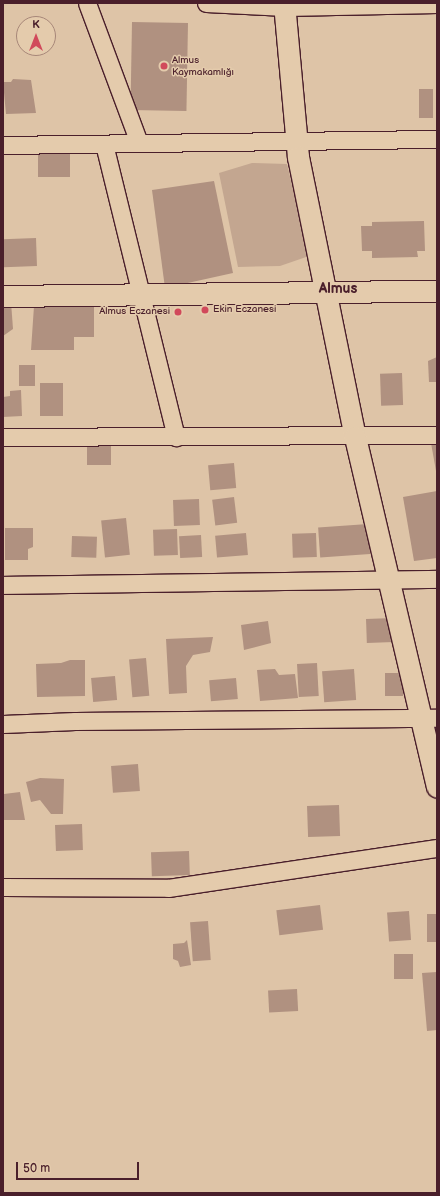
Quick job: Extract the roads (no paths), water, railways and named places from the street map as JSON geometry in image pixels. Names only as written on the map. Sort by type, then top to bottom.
[{"type":"street","points":[[86,3],[139,143]]},
{"type":"street","points":[[206,3],[284,5],[437,4]]},
{"type":"street","points":[[284,5],[296,140],[355,437],[388,580],[429,718],[437,786]]},
{"type":"street","points":[[3,145],[437,139]]},
{"type":"street","points":[[104,144],[176,437]]},
{"type":"street","points":[[3,296],[437,291]]},
{"type":"street","points":[[3,437],[355,437],[437,435]]},
{"type":"street","points":[[3,585],[437,579]]},
{"type":"street","points":[[3,724],[75,721],[429,718]]},
{"type":"street","points":[[3,887],[168,888],[437,848]]},
{"type":"place","name":"Almus Kaymakamlığı","points":[[164,66]]},
{"type":"place","name":"Ekin Eczanesi","points":[[205,310]]},
{"type":"place","name":"Almus Eczanesi","points":[[178,312]]},
{"type":"district","name":"Almus","points":[[338,289]]}]
